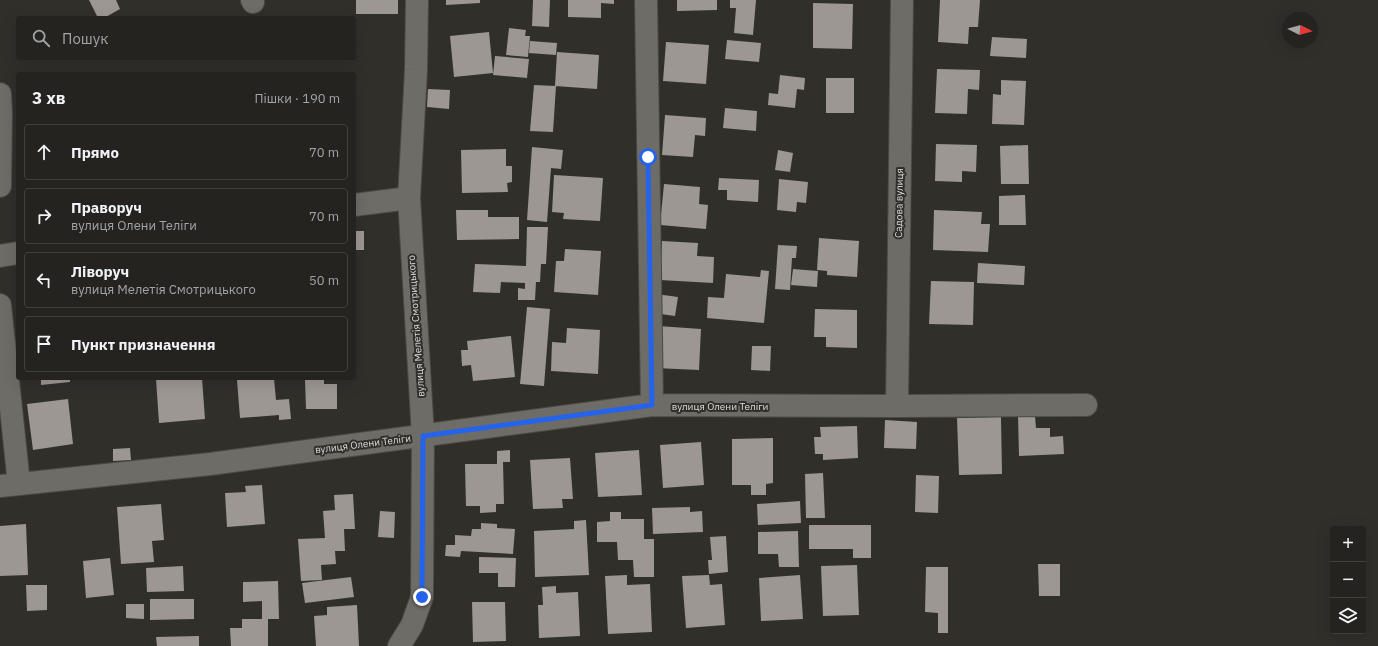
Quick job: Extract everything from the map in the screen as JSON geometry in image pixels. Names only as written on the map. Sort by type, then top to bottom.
[{"type":"street","name":"вулиця Мелетія Смотрицького","points":[[399,646],[412,624],[422,597],[423,436],[408,198],[416,70],[417,0]]},
{"type":"street","points":[[646,0],[652,405]]},
{"type":"street","name":"Садова вулиця","points":[[897,406],[902,0]]},
{"type":"street","points":[[0,94],[0,186]]},
{"type":"street","points":[[356,206],[408,198]]},
{"type":"street","points":[[0,256],[16,253]]},
{"type":"street","points":[[0,305],[10,485]]},
{"type":"street","name":"вулиця Олени Теліги","points":[[10,485],[210,464],[652,405],[1086,405]]},
{"type":"building","points":[[89,0],[116,0],[120,9],[108,16],[97,16]]},
{"type":"building","points":[[356,0],[398,0],[398,14],[356,14]]},
{"type":"building","points":[[446,0],[480,0],[480,3],[446,5]]},
{"type":"building","points":[[533,0],[550,0],[549,27],[532,26]]},
{"type":"building","points":[[568,0],[614,0],[614,4],[601,3],[601,18],[568,17]]},
{"type":"building","points":[[677,0],[717,0],[717,10],[677,11]]},
{"type":"building","points":[[730,0],[756,0],[753,35],[734,33],[736,8],[730,8]]},
{"type":"building","points":[[940,0],[980,0],[978,27],[969,27],[968,44],[938,42]]},
{"type":"building","points":[[813,3],[853,4],[852,49],[813,48]]},
{"type":"building","points":[[509,28],[526,30],[525,36],[530,36],[528,57],[506,55]]},
{"type":"building","points":[[489,32],[493,73],[454,77],[450,36]]},
{"type":"building","points":[[992,37],[1027,39],[1026,58],[990,56]]},
{"type":"building","points":[[727,40],[761,43],[759,62],[725,59]]},
{"type":"building","points":[[530,41],[557,43],[556,55],[529,53]]},
{"type":"building","points":[[666,42],[709,45],[706,84],[663,81]]},
{"type":"building","points":[[557,52],[599,55],[597,89],[555,86]]},
{"type":"building","points":[[495,56],[529,59],[527,78],[493,75]]},
{"type":"building","points":[[937,69],[980,70],[979,90],[968,89],[967,114],[935,113]]},
{"type":"building","points":[[780,75],[805,78],[804,90],[797,89],[795,108],[768,105],[769,93],[778,94]]},
{"type":"building","points":[[826,78],[854,78],[854,113],[826,113]]},
{"type":"building","points":[[1001,80],[1026,81],[1024,125],[992,124],[993,94],[1001,95]]},
{"type":"building","points":[[534,85],[556,86],[553,132],[530,131]]},
{"type":"building","points":[[428,89],[450,90],[449,109],[427,107]]},
{"type":"building","points":[[725,108],[757,111],[756,131],[723,128]]},
{"type":"building","points":[[665,115],[706,118],[705,136],[695,135],[693,157],[662,155]]},
{"type":"building","points":[[936,144],[977,145],[976,172],[962,171],[962,182],[935,181]]},
{"type":"building","points":[[1028,145],[1029,184],[1001,184],[1000,146]]},
{"type":"building","points":[[532,147],[563,150],[561,169],[551,168],[547,222],[527,220]]},
{"type":"building","points":[[506,149],[506,166],[512,166],[512,182],[507,183],[508,192],[462,193],[461,150]]},
{"type":"building","points":[[778,150],[793,153],[790,172],[775,170]]},
{"type":"building","points":[[554,175],[603,178],[600,221],[563,219],[564,213],[552,212]]},
{"type":"building","points":[[719,178],[759,180],[758,202],[727,200],[727,190],[718,190]]},
{"type":"building","points":[[779,179],[808,182],[806,203],[797,202],[796,212],[777,210]]},
{"type":"building","points":[[664,184],[700,187],[699,204],[708,205],[706,229],[660,225]]},
{"type":"building","points":[[1025,195],[1026,225],[999,225],[999,196]]},
{"type":"building","points":[[456,210],[488,210],[488,217],[519,217],[519,239],[457,240]]},
{"type":"building","points":[[934,210],[982,212],[981,224],[990,224],[988,252],[933,250]]},
{"type":"building","points":[[527,227],[548,227],[546,264],[541,264],[540,282],[536,282],[535,300],[518,300],[518,288],[525,289],[525,283],[501,282],[500,293],[473,292],[475,264],[526,266]]},
{"type":"building","points":[[356,231],[364,231],[364,250],[356,250]]},
{"type":"building","points":[[819,238],[859,241],[857,277],[827,275],[827,271],[817,270]]},
{"type":"building","points":[[662,241],[698,243],[697,256],[714,257],[713,283],[660,280]]},
{"type":"building","points":[[778,245],[797,246],[796,258],[792,258],[790,290],[775,289]]},
{"type":"building","points":[[565,249],[601,251],[598,295],[554,292],[556,261],[564,261]]},
{"type":"building","points":[[978,263],[1025,266],[1024,285],[977,283]]},
{"type":"building","points":[[793,269],[818,271],[817,287],[791,285]]},
{"type":"building","points":[[761,270],[769,271],[764,323],[707,318],[708,297],[724,298],[726,274],[760,277]]},
{"type":"building","points":[[931,281],[974,282],[973,325],[929,324]]},
{"type":"building","points":[[656,294],[678,297],[675,316],[653,313]]},
{"type":"building","points":[[527,307],[550,309],[544,386],[520,384]]},
{"type":"building","points":[[815,309],[857,310],[857,348],[826,347],[826,337],[814,337]]},
{"type":"building","points":[[658,326],[701,329],[699,370],[655,368]]},
{"type":"building","points":[[567,328],[600,330],[598,374],[551,371],[552,342],[566,343]]},
{"type":"building","points":[[511,336],[515,377],[473,381],[471,365],[462,366],[461,350],[468,350],[467,341]]},
{"type":"building","points":[[752,346],[771,346],[770,371],[751,370]]},
{"type":"building","points":[[41,380],[70,380],[70,382],[41,385]]},
{"type":"building","points":[[156,380],[202,380],[205,419],[159,423]]},
{"type":"building","points":[[237,380],[274,380],[276,400],[289,399],[291,419],[279,420],[279,415],[240,418]]},
{"type":"building","points":[[305,380],[324,380],[324,384],[337,384],[337,409],[306,409]]},
{"type":"building","points":[[68,399],[73,444],[33,450],[27,404]]},
{"type":"building","points":[[1018,416],[1035,416],[1036,428],[1050,428],[1050,437],[1063,436],[1064,454],[1019,456]]},
{"type":"building","points":[[1001,417],[1002,474],[959,475],[957,418]]},
{"type":"building","points":[[885,420],[917,422],[916,449],[884,448]]},
{"type":"building","points":[[857,426],[858,458],[823,460],[823,454],[815,454],[814,437],[821,437],[820,427]]},
{"type":"building","points":[[773,438],[773,483],[766,484],[766,495],[751,495],[751,485],[732,485],[732,439]]},
{"type":"building","points":[[701,442],[704,485],[663,488],[660,445]]},
{"type":"building","points":[[130,448],[131,460],[113,461],[113,449]]},
{"type":"building","points":[[510,450],[510,462],[503,462],[504,504],[496,504],[496,512],[480,513],[480,506],[466,506],[465,464],[497,464],[497,451]]},
{"type":"building","points":[[639,450],[642,495],[598,497],[595,453]]},
{"type":"building","points":[[570,458],[573,499],[562,499],[563,508],[533,509],[530,460]]},
{"type":"building","points":[[823,473],[825,518],[806,518],[805,474]]},
{"type":"building","points":[[916,475],[939,476],[938,513],[915,512]]},
{"type":"building","points":[[262,485],[265,524],[227,527],[225,493],[246,492],[245,486]]},
{"type":"building","points":[[353,494],[355,529],[344,529],[345,551],[335,551],[336,564],[321,565],[322,580],[301,581],[298,539],[325,538],[323,511],[335,510],[334,495]]},
{"type":"building","points":[[800,501],[801,523],[758,525],[757,504]]},
{"type":"building","points":[[161,504],[164,540],[152,541],[154,562],[121,564],[117,507]]},
{"type":"building","points":[[690,507],[690,512],[702,511],[703,532],[653,534],[652,508]]},
{"type":"building","points":[[380,511],[395,512],[394,538],[378,537]]},
{"type":"building","points":[[610,512],[621,512],[621,519],[644,519],[644,539],[654,539],[654,577],[634,577],[633,560],[618,560],[617,542],[597,542],[597,522],[610,521]]},
{"type":"building","points":[[586,520],[589,575],[535,577],[534,531],[574,529],[574,521]]},
{"type":"building","points":[[481,523],[497,524],[497,528],[515,529],[513,554],[461,551],[460,557],[445,556],[446,545],[455,545],[455,535],[471,536],[472,529],[481,529]]},
{"type":"building","points":[[26,524],[28,575],[0,576],[0,526]]},
{"type":"building","points":[[809,525],[871,525],[871,558],[853,558],[853,549],[809,549]]},
{"type":"building","points":[[798,531],[799,567],[779,567],[778,554],[758,554],[758,532]]},
{"type":"building","points":[[726,536],[728,572],[709,574],[708,560],[712,560],[710,537]]},
{"type":"building","points":[[479,557],[516,558],[515,587],[498,587],[498,573],[479,573]]},
{"type":"building","points":[[110,558],[114,595],[86,598],[83,561]]},
{"type":"building","points":[[1038,564],[1060,564],[1060,596],[1039,596]]},
{"type":"building","points":[[857,565],[859,615],[823,616],[821,566]]},
{"type":"building","points":[[183,566],[184,591],[147,592],[146,568]]},
{"type":"building","points":[[926,567],[948,567],[948,633],[938,633],[938,613],[925,612]]},
{"type":"building","points":[[627,575],[627,585],[650,584],[652,632],[608,634],[605,576]]},
{"type":"building","points":[[709,575],[710,585],[722,584],[725,625],[686,628],[682,576]]},
{"type":"building","points":[[800,575],[803,619],[761,621],[759,578]]},
{"type":"building","points":[[351,577],[354,597],[305,603],[302,583]]},
{"type":"building","points":[[278,581],[279,619],[268,619],[268,646],[231,646],[230,628],[242,628],[242,619],[262,619],[262,601],[243,602],[243,582]]},
{"type":"building","points":[[26,585],[47,585],[47,610],[27,611]]},
{"type":"building","points":[[556,586],[556,593],[578,592],[580,636],[539,638],[538,605],[543,605],[542,587]]},
{"type":"building","points":[[150,599],[194,599],[194,619],[150,620]]},
{"type":"building","points":[[472,602],[505,602],[506,641],[473,642]]},
{"type":"building","points":[[126,604],[144,604],[144,619],[126,618]]},
{"type":"building","points":[[357,605],[359,646],[316,646],[314,616],[327,615],[327,607]]},
{"type":"building","points":[[199,636],[199,646],[157,646],[156,637]]},
{"type":"route","points":[[422,597],[423,436],[652,405],[648,157]]}]
